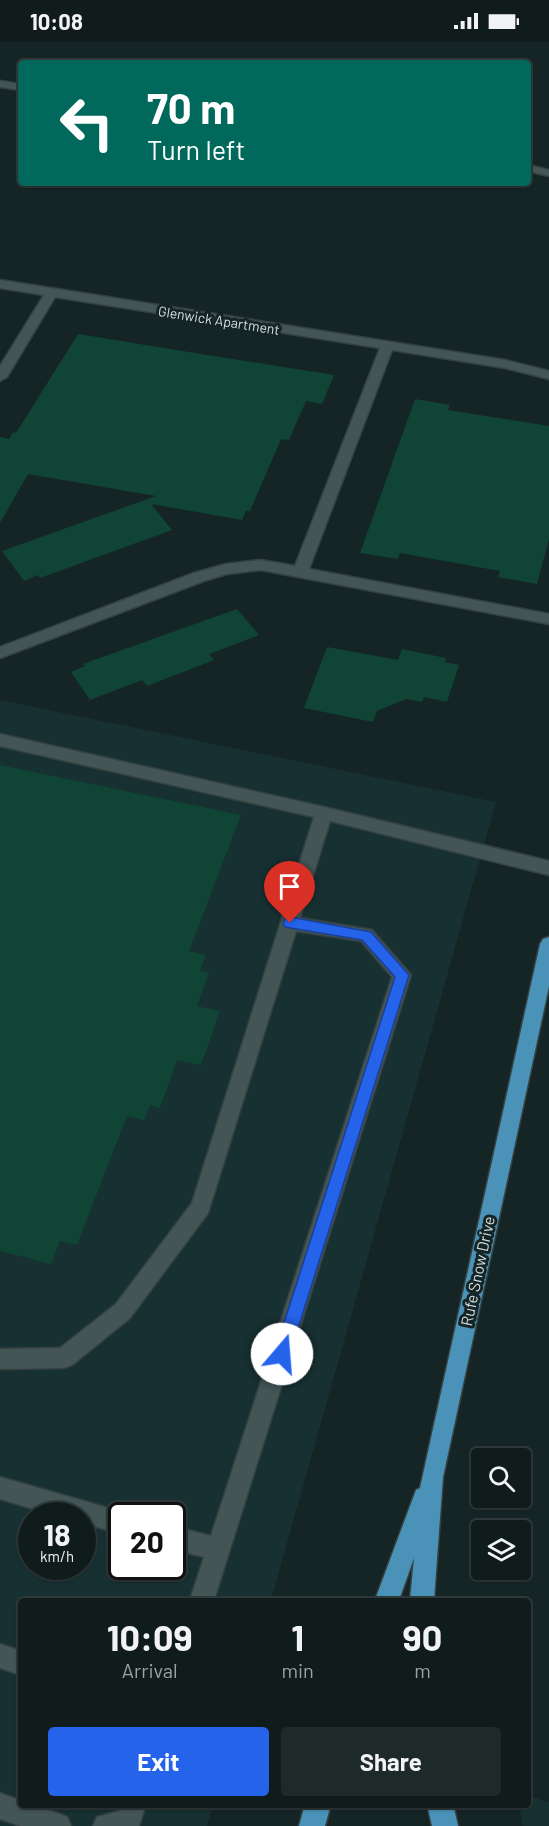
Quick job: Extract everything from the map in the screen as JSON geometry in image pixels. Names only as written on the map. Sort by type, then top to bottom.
[{"type":"main road","name":"Rufe Snow Drive","points":[[422,1598],[432,1477],[549,944]]},
{"type":"main road","points":[[388,1598],[432,1477]]},
{"type":"main road","points":[[312,1826],[317,1808]]},
{"type":"main road","points":[[442,1808],[445,1826]]},
{"type":"street","points":[[0,84],[18,87]]},
{"type":"street","points":[[531,169],[549,173]]},
{"type":"street","name":"Glenwick Apartment","points":[[0,284],[505,364],[549,375]]},
{"type":"street","points":[[0,377],[51,292]]},
{"type":"street","points":[[300,572],[387,347]]},
{"type":"street","points":[[0,653],[188,581],[226,569],[261,565],[549,619]]},
{"type":"street","points":[[0,740],[324,813],[549,868]]},
{"type":"street","points":[[0,1359],[64,1358],[123,1311],[201,1207],[324,813]]},
{"type":"street","points":[[203,1598],[233,1510],[402,975],[366,935],[290,923]]},
{"type":"street","points":[[0,1488],[108,1519]]},
{"type":"street","points":[[186,1541],[219,1550]]},
{"type":"street","points":[[0,1656],[18,1662]]},
{"type":"street","points":[[0,1806],[58,1826]]},
{"type":"street","points":[[106,1826],[128,1822],[133,1808]]},
{"type":"shaded area","points":[[0,700],[496,802],[272,1598],[18,1598],[18,1808],[212,1808],[207,1826],[0,1826]]},
{"type":"shaded area","points":[[531,1797],[549,1802],[549,1826],[523,1826],[520,1808],[531,1808]]},
{"type":"building","points":[[78,334],[334,375],[322,404],[306,401],[289,440],[281,439],[250,511],[246,511],[242,520],[151,504],[172,530],[40,578],[38,575],[24,581],[2,551],[156,496],[28,474],[0,523],[0,437],[9,439],[13,432],[16,433]]},
{"type":"building","points":[[415,399],[450,405],[448,410],[549,426],[549,539],[537,584],[498,577],[500,571],[400,553],[398,559],[360,553]]},
{"type":"building","points":[[237,609],[259,635],[209,654],[214,660],[147,686],[142,680],[90,700],[71,672],[85,666],[83,664]]},
{"type":"building","points":[[327,647],[398,660],[402,649],[446,658],[445,662],[459,665],[447,702],[424,697],[422,702],[406,699],[377,711],[373,722],[304,708]]},
{"type":"building","points":[[0,765],[241,815],[189,951],[206,955],[200,971],[209,973],[197,1006],[220,1011],[201,1065],[177,1060],[160,1108],[150,1105],[144,1120],[127,1116],[77,1245],[60,1241],[51,1264],[0,1251]]},
{"type":"route","points":[[282,1354],[402,975],[366,935],[290,923]]}]
